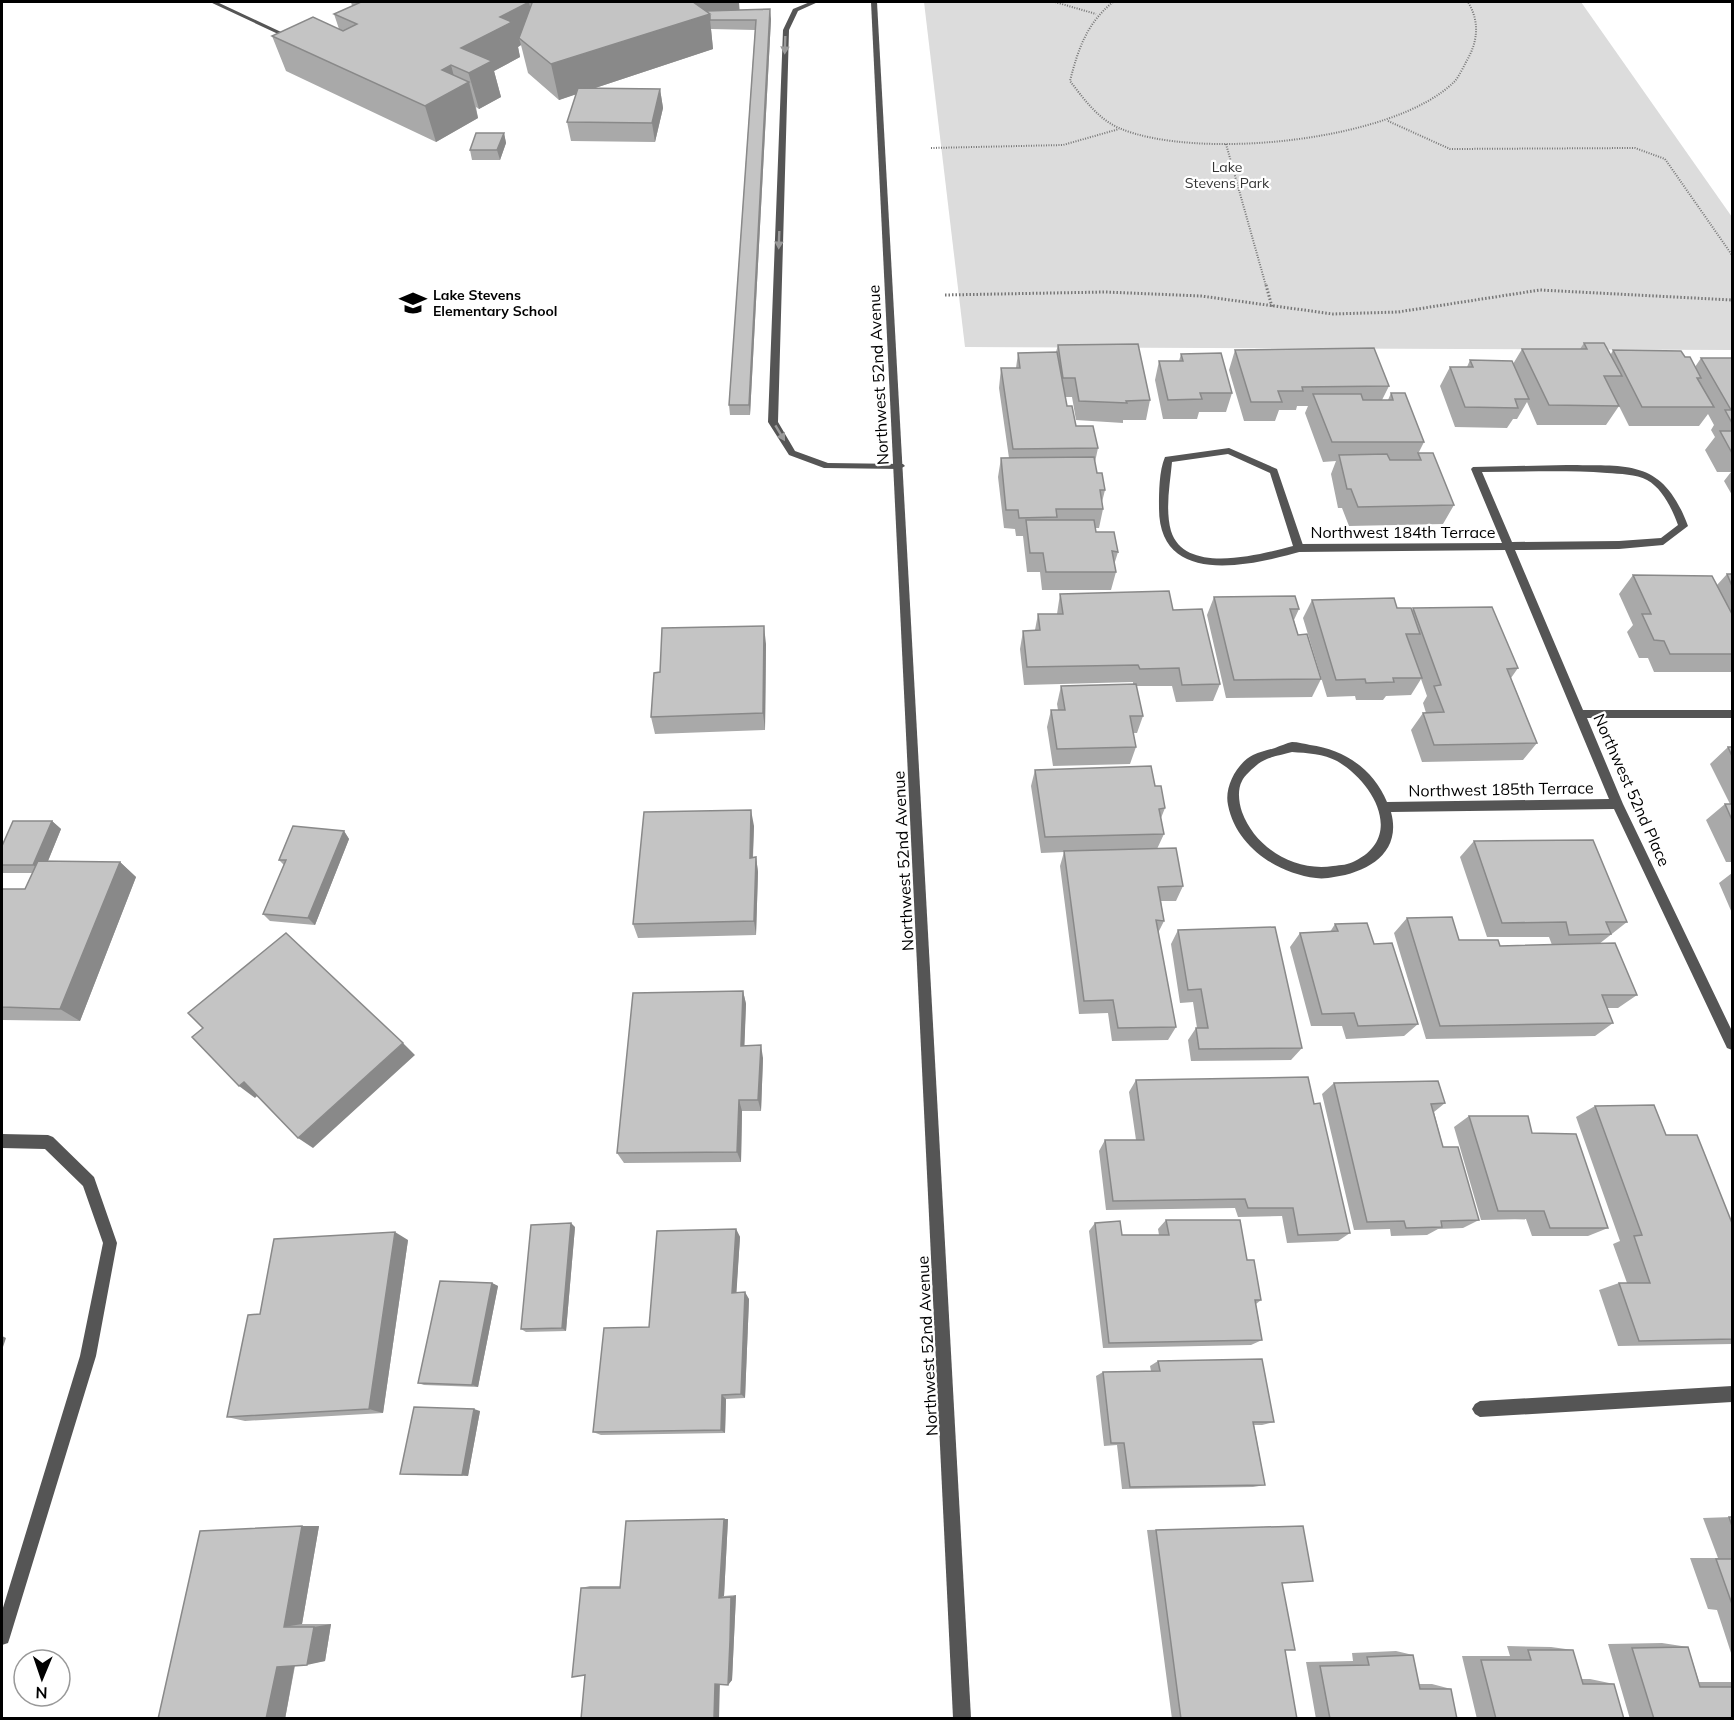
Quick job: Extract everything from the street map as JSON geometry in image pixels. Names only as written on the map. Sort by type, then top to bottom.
[{"type":"street","points":[[213,2],[301,43]]},
{"type":"street","points":[[815,2],[795,10],[786,30],[773,422],[792,453],[827,466],[900,466]]},
{"type":"street","name":"Northwest 52nd Avenue","points":[[874,2],[900,466],[962,1719]]},
{"type":"street","points":[[1229,451],[1274,471],[1299,548],[1250,561],[1224,564],[1184,554],[1168,537],[1164,505],[1168,459],[1229,451]]},
{"type":"street","name":"Northwest 52nd Place","points":[[1476,469],[1617,804],[1729,1027],[1732,1044]]},
{"type":"street","name":"Northwest 184th Terrace","points":[[1299,548],[1619,545],[1663,541],[1683,526],[1675,504],[1650,477],[1614,470],[1476,469]]},
{"type":"street","points":[[1581,714],[1732,714]]},
{"type":"street","name":"Northwest 185th Terrace","points":[[1292,747],[1315,749],[1339,757],[1359,771],[1376,788],[1386,807],[1388,829],[1381,849],[1364,865],[1341,873],[1314,874],[1286,866],[1261,852],[1243,833],[1233,811],[1231,792],[1238,774],[1251,760],[1269,751],[1292,747]]},
{"type":"street","name":"Northwest 185th Terrace","points":[[1386,807],[1617,804]]},
{"type":"street","points":[[2,1142],[48,1142],[89,1182],[110,1243],[88,1356],[2,1637]]},
{"type":"street","points":[[1479,1409],[1732,1394]]},
{"type":"path","points":[[1055,2],[1096,14]]},
{"type":"path","points":[[1113,2],[1096,14],[1078,47],[1070,81],[1091,109],[1120,129],[1173,142],[1226,144],[1281,141],[1352,130],[1388,121],[1426,103],[1454,82],[1472,58],[1478,34],[1475,12],[1468,2]]},
{"type":"path","points":[[1388,121],[1450,148],[1635,148],[1665,159],[1732,255]]},
{"type":"path","points":[[931,147],[1063,145],[1120,129]]},
{"type":"path","points":[[1226,144],[1272,307]]},
{"type":"path","points":[[945,295],[1105,292],[1201,296],[1334,314],[1398,312],[1540,290],[1732,300]]},
{"type":"green space","name":"Lake Stevens Park","points":[[924,2],[1581,2],[1732,217],[1732,350],[965,347]]},
{"type":"building","points":[[361,2],[529,2],[500,17],[512,22],[461,48],[492,61],[469,73],[451,65],[442,70],[469,82],[425,106],[272,36],[313,17],[343,31],[357,24],[334,14]]},
{"type":"building","points":[[529,2],[693,2],[710,14],[551,64],[519,38],[532,3]]},
{"type":"building","points":[[770,9],[749,405],[729,405],[756,20],[710,20],[710,14],[706,11]]},
{"type":"building","points":[[578,88],[660,89],[652,123],[567,122]]},
{"type":"building","points":[[476,133],[504,133],[497,150],[470,150]]},
{"type":"building","points":[[1584,343],[1604,343],[1622,376],[1604,376],[1619,406],[1549,405],[1522,349],[1587,349]]},
{"type":"building","points":[[1138,344],[1150,400],[1126,401],[1127,403],[1079,401],[1075,378],[1063,378],[1058,345]]},
{"type":"building","points":[[1374,348],[1389,386],[1302,387],[1303,391],[1278,391],[1282,402],[1251,402],[1235,350]]},
{"type":"building","points":[[1613,350],[1681,351],[1685,357],[1690,357],[1701,378],[1697,378],[1714,407],[1642,407]]},
{"type":"building","points":[[1057,352],[1067,406],[1072,406],[1076,426],[1093,426],[1098,448],[1013,449],[1001,368],[1020,368],[1018,353]]},
{"type":"building","points":[[1221,353],[1232,393],[1200,393],[1202,399],[1168,400],[1159,361],[1183,361],[1181,354]]},
{"type":"building","points":[[1701,358],[1732,358],[1732,423],[1725,410],[1731,410]]},
{"type":"building","points":[[1470,360],[1512,361],[1529,399],[1515,399],[1518,408],[1465,407],[1450,367],[1473,367]]},
{"type":"building","points":[[1391,393],[1405,393],[1424,442],[1332,442],[1313,394],[1361,394],[1363,400],[1393,400]]},
{"type":"building","points":[[1720,431],[1732,431],[1732,453]]},
{"type":"building","points":[[1418,453],[1433,453],[1454,505],[1358,507],[1351,489],[1347,489],[1339,455],[1387,454],[1390,460],[1421,460]]},
{"type":"building","points":[[1094,457],[1097,473],[1102,473],[1105,490],[1100,490],[1103,509],[1056,509],[1057,517],[1019,518],[1018,510],[1006,510],[1001,458]]},
{"type":"building","points":[[1026,520],[1094,520],[1096,532],[1114,532],[1118,552],[1112,551],[1116,572],[1046,572],[1043,553],[1030,553]]},
{"type":"building","points":[[1727,574],[1732,574],[1732,586]]},
{"type":"building","points":[[1633,575],[1712,576],[1732,614],[1732,654],[1670,654],[1664,641],[1654,640],[1642,614],[1651,614]]},
{"type":"building","points":[[1169,591],[1173,610],[1202,609],[1220,684],[1182,685],[1179,668],[1140,669],[1138,665],[1027,667],[1023,631],[1040,630],[1038,614],[1063,614],[1060,594]]},
{"type":"building","points":[[1295,596],[1299,609],[1290,609],[1298,635],[1307,634],[1321,679],[1234,680],[1214,597]]},
{"type":"building","points":[[1394,598],[1397,608],[1411,608],[1420,634],[1406,634],[1422,678],[1393,678],[1394,682],[1366,683],[1365,679],[1336,680],[1312,600]]},
{"type":"building","points":[[1492,607],[1518,668],[1507,669],[1537,743],[1434,745],[1423,713],[1444,712],[1434,686],[1441,685],[1413,608]]},
{"type":"building","points":[[764,626],[763,713],[651,717],[654,673],[660,672],[662,628]]},
{"type":"building","points":[[1136,684],[1143,716],[1130,716],[1136,747],[1057,749],[1051,710],[1065,710],[1061,686]]},
{"type":"building","points":[[1151,766],[1155,786],[1161,786],[1165,808],[1159,809],[1164,834],[1045,837],[1035,770]]},
{"type":"building","points":[[1725,804],[1732,804],[1732,820]]},
{"type":"building","points":[[751,810],[750,858],[756,857],[754,921],[633,924],[644,812]]},
{"type":"building","points":[[13,821],[52,821],[33,865],[2,865],[2,846]]},
{"type":"building","points":[[293,826],[344,831],[308,918],[263,914],[286,860],[279,860]]},
{"type":"building","points":[[1593,840],[1627,922],[1606,922],[1611,934],[1569,935],[1566,922],[1502,923],[1474,841]]},
{"type":"building","points":[[1176,848],[1183,886],[1158,887],[1164,921],[1156,920],[1176,1027],[1118,1028],[1113,1000],[1084,1001],[1064,851]]},
{"type":"building","points":[[38,861],[120,862],[60,1009],[2,1007],[2,889],[25,889]]},
{"type":"building","points":[[1452,917],[1459,940],[1498,940],[1500,946],[1615,943],[1637,995],[1602,995],[1613,1023],[1440,1026],[1407,918]]},
{"type":"building","points":[[1367,923],[1374,944],[1392,943],[1418,1024],[1358,1026],[1354,1013],[1322,1014],[1300,933],[1338,931],[1335,924]]},
{"type":"building","points":[[1275,927],[1302,1048],[1199,1049],[1196,1028],[1208,1028],[1201,989],[1188,990],[1178,930]]},
{"type":"building","points":[[286,933],[403,1043],[298,1138],[244,1082],[239,1086],[192,1037],[203,1028],[188,1013]]},
{"type":"building","points":[[743,991],[741,1046],[761,1045],[758,1100],[739,1100],[737,1152],[617,1153],[633,993]]},
{"type":"building","points":[[1308,1077],[1314,1104],[1320,1103],[1350,1233],[1298,1235],[1293,1208],[1248,1208],[1245,1199],[1113,1201],[1105,1140],[1144,1140],[1136,1080]]},
{"type":"building","points":[[1438,1081],[1445,1103],[1431,1104],[1443,1147],[1458,1147],[1479,1220],[1441,1221],[1442,1227],[1406,1228],[1404,1221],[1367,1222],[1334,1083]]},
{"type":"building","points":[[1654,1105],[1666,1135],[1697,1135],[1732,1223],[1732,1339],[1639,1341],[1619,1283],[1650,1283],[1634,1236],[1642,1235],[1595,1106]]},
{"type":"building","points":[[1469,1116],[1528,1116],[1532,1133],[1576,1134],[1608,1228],[1550,1228],[1544,1211],[1498,1211]]},
{"type":"building","points":[[1166,1220],[1240,1220],[1247,1260],[1254,1260],[1261,1300],[1255,1300],[1262,1340],[1109,1343],[1095,1223],[1120,1221],[1122,1235],[1169,1235]]},
{"type":"building","points":[[571,1223],[562,1328],[521,1329],[531,1225]]},
{"type":"building","points":[[736,1229],[732,1293],[745,1292],[741,1394],[722,1395],[721,1430],[593,1432],[604,1328],[649,1327],[657,1231]]},
{"type":"building","points":[[395,1232],[369,1409],[227,1417],[248,1315],[260,1314],[274,1239]]},
{"type":"building","points":[[440,1281],[492,1283],[472,1385],[418,1383]]},
{"type":"building","points":[[1262,1359],[1274,1422],[1253,1422],[1265,1485],[1130,1487],[1124,1443],[1111,1443],[1103,1372],[1160,1371],[1158,1361]]},
{"type":"building","points":[[414,1407],[474,1409],[462,1475],[400,1474]]},
{"type":"building","points":[[724,1519],[719,1598],[731,1597],[728,1685],[715,1684],[714,1719],[581,1719],[585,1675],[572,1677],[581,1588],[620,1588],[626,1521]]},
{"type":"building","points":[[302,1526],[284,1627],[314,1627],[307,1665],[277,1667],[266,1719],[158,1719],[200,1531]]},
{"type":"building","points":[[1303,1526],[1313,1581],[1282,1583],[1295,1650],[1285,1650],[1297,1719],[1181,1719],[1156,1530]]},
{"type":"building","points":[[1716,1559],[1732,1559],[1732,1604]]},
{"type":"building","points":[[1688,1647],[1700,1687],[1732,1687],[1732,1719],[1654,1719],[1632,1648]]},
{"type":"building","points":[[1528,1650],[1573,1650],[1583,1684],[1614,1684],[1624,1719],[1496,1719],[1481,1660],[1531,1660]]},
{"type":"building","points":[[1413,1655],[1420,1689],[1451,1689],[1457,1719],[1330,1719],[1320,1666],[1369,1665],[1367,1657]]},
{"type":"place","name":"Lake Stevens Elementary School","points":[[413,303]]}]
